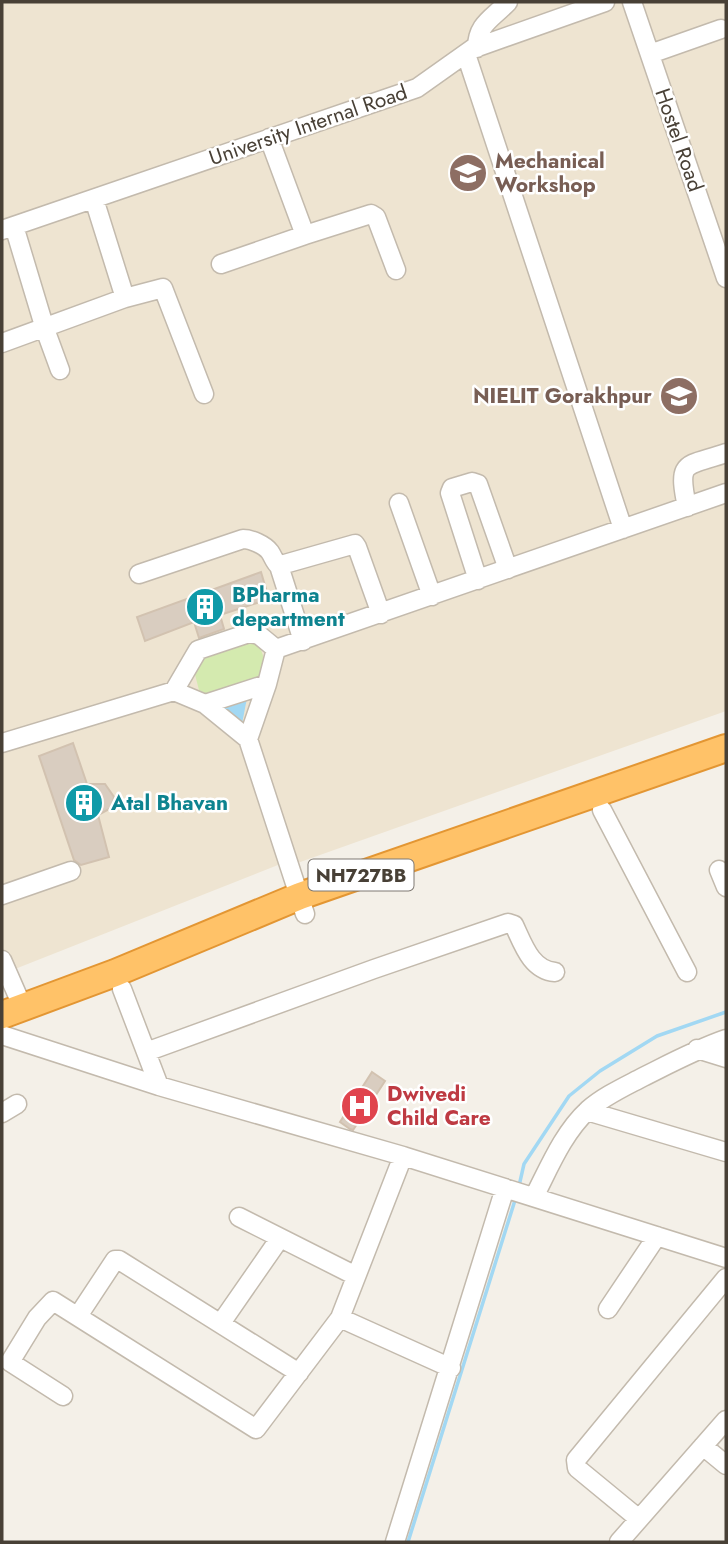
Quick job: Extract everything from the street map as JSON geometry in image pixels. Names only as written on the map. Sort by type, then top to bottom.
[{"type":"highway","name":"NH727BB","points":[[2,1034],[122,989],[236,940],[302,905],[726,748]]},
{"type":"highway","name":"NH727BB","points":[[12,1012],[115,973],[230,923],[302,905],[603,810],[726,766]]},
{"type":"street","points":[[508,2],[480,28],[471,51],[623,529]]},
{"type":"street","name":"University Internal Road","points":[[8,228],[417,88],[471,51],[605,2]]},
{"type":"street","name":"Hostel Road","points":[[632,2],[726,278]]},
{"type":"street","points":[[650,54],[721,29]]},
{"type":"street","points":[[269,138],[305,235]]},
{"type":"street","points":[[94,199],[125,298]]},
{"type":"street","points":[[221,264],[371,214],[376,216],[396,270]]},
{"type":"street","points":[[8,228],[60,370]]},
{"type":"street","points":[[2,343],[125,298],[163,288],[167,292],[204,394]]},
{"type":"street","points":[[687,507],[682,477],[686,469],[726,453]]},
{"type":"street","points":[[478,580],[450,493],[452,488],[472,482],[478,484],[508,569]]},
{"type":"street","points":[[276,649],[726,493]]},
{"type":"street","points":[[399,503],[432,596]]},
{"type":"street","points":[[139,574],[248,538],[269,550],[280,567],[303,641]]},
{"type":"street","points":[[280,567],[355,544],[381,614]]},
{"type":"street","points":[[174,691],[198,650],[250,633],[258,635],[276,649]]},
{"type":"street","points":[[248,739],[276,649]]},
{"type":"street","points":[[205,704],[267,684]]},
{"type":"street","points":[[2,743],[174,691],[205,704],[248,739],[302,905]]},
{"type":"street","points":[[603,810],[687,972]]},
{"type":"street","points":[[719,870],[726,887]]},
{"type":"street","points":[[2,895],[71,871]]},
{"type":"street","points":[[146,1052],[508,923],[514,925],[536,964],[555,972]]},
{"type":"street","points":[[2,960],[12,1012]]},
{"type":"street","points":[[122,989],[159,1086]]},
{"type":"street","points":[[2,1034],[159,1086],[403,1156],[726,1258]]},
{"type":"street","points":[[395,1542],[451,1368],[518,1192],[557,1153],[587,1111],[610,1094],[697,1049],[726,1039]]},
{"type":"street","points":[[697,1049],[726,1058]]},
{"type":"street","points":[[587,1111],[726,1152]]},
{"type":"street","points":[[63,1396],[13,1364],[11,1358],[50,1302],[55,1302],[78,1316],[253,1428],[259,1426],[341,1318],[403,1156]]},
{"type":"street","points":[[239,1217],[356,1276]]},
{"type":"street","points":[[608,1309],[657,1236]]},
{"type":"street","points":[[221,1323],[280,1238]]},
{"type":"street","points":[[78,1316],[119,1259],[299,1373]]},
{"type":"street","points":[[639,1519],[576,1468],[576,1460],[726,1278]]},
{"type":"street","points":[[341,1318],[451,1368]]},
{"type":"street","points":[[619,1542],[726,1420]]},
{"type":"street","points":[[703,1447],[726,1465]]},
{"type":"shaded area","points":[[2,2],[726,2],[726,711],[289,866],[288,861],[15,969],[2,958]]},
{"type":"green space","points":[[240,637],[259,644],[267,667],[260,683],[211,697],[199,690],[193,667],[202,652]]},
{"type":"water","points":[[247,698],[242,724],[220,707]]},
{"type":"building","name":"BPharma department","points":[[261,572],[269,599],[220,615],[224,629],[199,638],[194,622],[145,641],[137,617]]},
{"type":"building","name":"Atal Bhavan","points":[[73,743],[87,784],[105,784],[114,797],[111,808],[98,815],[109,857],[81,865],[74,860],[39,756]]},
{"type":"building","points":[[372,1072],[385,1081],[353,1130],[350,1129],[340,1122]]},
{"type":"waterway","points":[[519,1186],[524,1164],[569,1096],[600,1071],[657,1036],[726,1012]]},
{"type":"waterway","points":[[408,1542],[516,1197]]},
{"type":"place","name":"Mechanical Workshop","points":[[468,173]]},
{"type":"place","name":"NIELIT Gorakhpur","points":[[679,396]]},
{"type":"place","name":"BPharma department","points":[[205,607]]},
{"type":"place","name":"Atal Bhavan","points":[[84,803]]},
{"type":"place","name":"Dwivedi Child Care","points":[[360,1106]]}]
